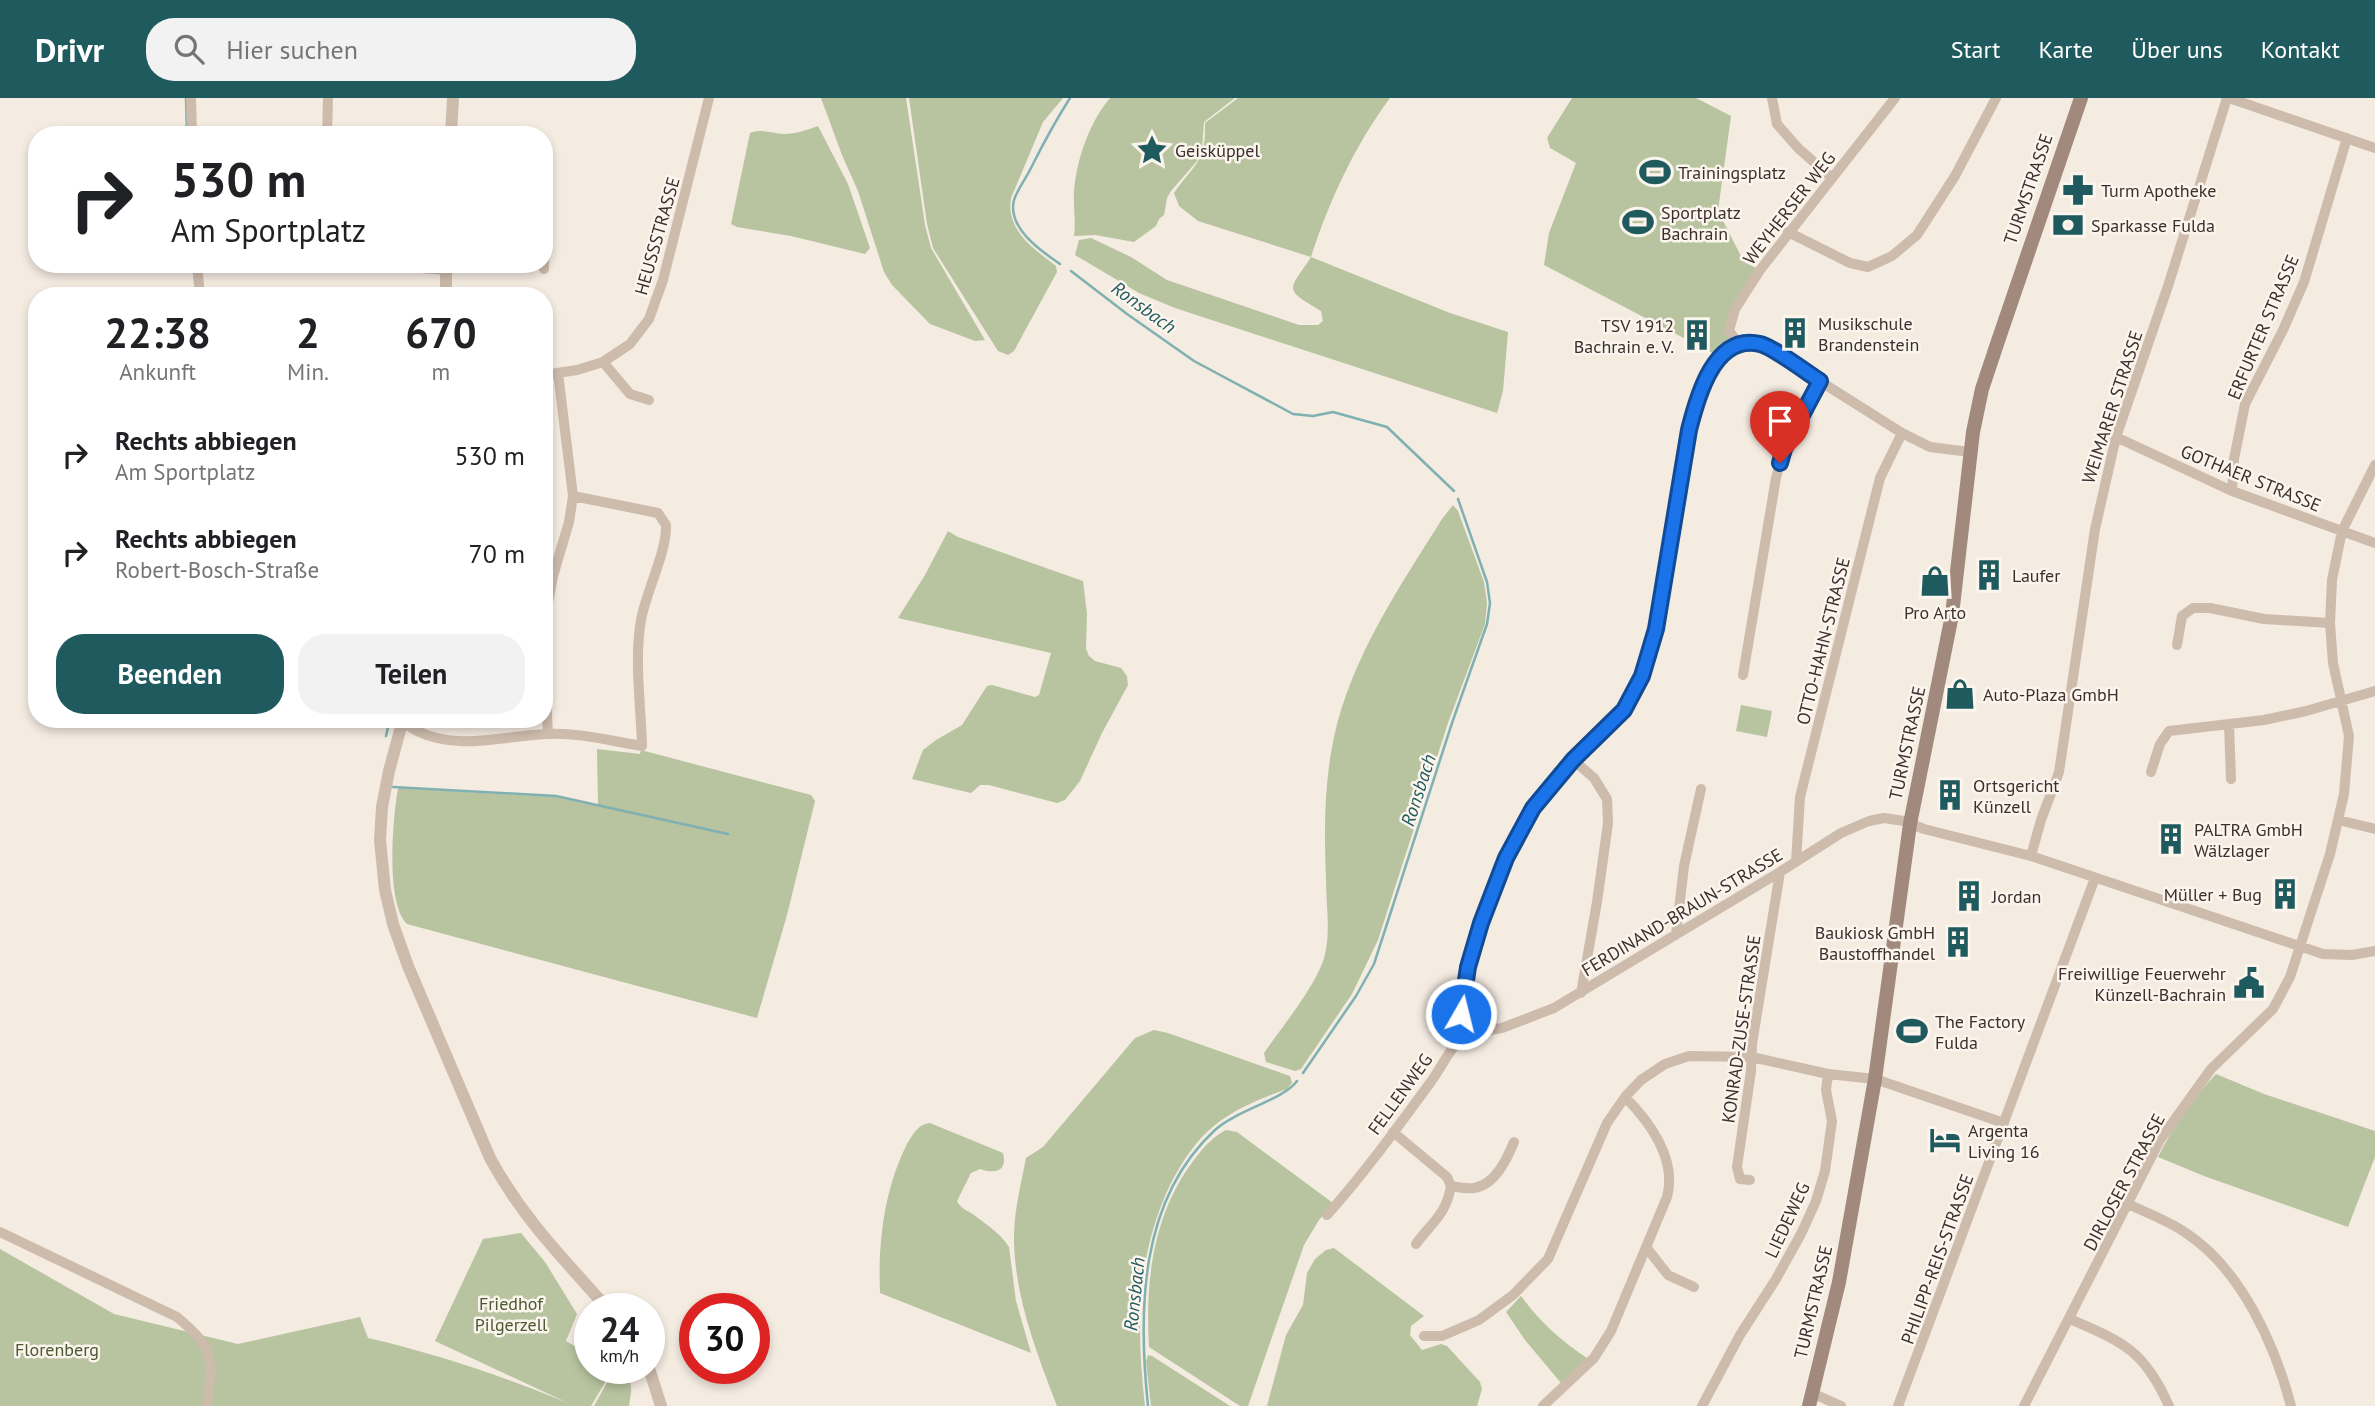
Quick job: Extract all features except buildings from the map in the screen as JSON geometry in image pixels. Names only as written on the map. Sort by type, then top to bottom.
[{"type":"main road","name":"TURMSTRASSE","points":[[1810,1400],[1839,1282],[1875,1079],[1910,824],[1952,615],[1970,453],[1982,389],[2081,98]]},
{"type":"street","points":[[191,98],[192,126]]},
{"type":"street","points":[[327,126],[328,98]]},
{"type":"street","points":[[451,126],[453,98]]},
{"type":"street","name":"HEUSSSTRASSE","points":[[553,374],[603,362],[617,354],[649,319],[657,300],[709,98]]},
{"type":"street","points":[[1772,98],[1777,124],[1798,148],[1832,178]]},
{"type":"street","name":"WEYHERSER WEG","points":[[1739,344],[1730,331],[1735,309],[1788,232],[1895,98]]},
{"type":"street","points":[[1788,232],[1850,263],[1868,267],[1892,256],[1917,235],[1955,176],[1996,98]]},
{"type":"street","points":[[2228,98],[2253,102],[2375,148]]},
{"type":"street","name":"WEIMARER STRASSE","points":[[2031,856],[2040,820],[2059,772],[2095,528],[2116,437],[2228,98]]},
{"type":"street","name":"ERFURTER STRASSE","points":[[2232,491],[2235,450],[2245,404],[2304,282],[2347,138]]},
{"type":"street","points":[[1468,1031],[1462,1022],[1461,1014],[1468,967],[1506,858],[1533,808],[1573,760],[1624,710],[1642,676],[1656,629],[1689,430],[1706,376],[1720,357],[1739,344],[1762,344],[1902,433],[1930,447],[1970,453]]},
{"type":"street","points":[[603,362],[630,394],[649,400]]},
{"type":"street","points":[[553,576],[569,522],[573,496],[558,373]]},
{"type":"street","points":[[1743,675],[1776,478],[1784,449],[1820,381]]},
{"type":"street","name":"OTTO-HAHN-STRASSE","points":[[1796,862],[1800,797],[1880,478],[1902,433]]},
{"type":"street","name":"GOTHAER STRASSE","points":[[2116,437],[2232,491],[2375,543]]},
{"type":"street","name":"DIRLOSER STRASSE","points":[[2024,1406],[2161,1140],[2201,1081],[2222,1056],[2273,1009],[2286,987],[2339,820],[2344,794],[2349,748],[2346,719],[2333,663],[2330,623],[2332,580],[2342,531],[2375,465]]},
{"type":"street","points":[[413,728],[448,740],[480,743],[548,733],[642,747],[639,633],[666,531],[663,519],[658,513],[573,496]]},
{"type":"street","points":[[2177,645],[2182,616],[2193,608],[2210,608],[2264,619],[2330,623]]},
{"type":"street","points":[[2151,772],[2160,744],[2169,731],[2264,720],[2375,691]]},
{"type":"street","points":[[2229,724],[2231,779]]},
{"type":"street","points":[[400,728],[382,807],[381,856],[388,907],[408,966],[490,1157],[503,1181],[540,1234],[593,1293]]},
{"type":"street","points":[[548,728],[548,733]]},
{"type":"street","points":[[1573,760],[1594,778],[1607,799],[1608,823],[1602,876],[1581,993]]},
{"type":"street","points":[[1676,935],[1684,866],[1701,789]]},
{"type":"street","name":"FERDINAND-BRAUN-STRASSE","points":[[1468,1031],[1492,1031],[1553,1008],[1780,872],[1841,832],[1884,818],[2031,856],[2300,948]]},
{"type":"street","points":[[2339,820],[2375,829]]},
{"type":"street","name":"KONRAD-ZUSE-STRASSE","points":[[1750,1180],[1740,1179],[1737,1167],[1752,1044],[1780,872]]},
{"type":"street","name":"PHILIPP-REIS-STRASSE","points":[[1898,1406],[2095,878]]},
{"type":"street","points":[[2300,948],[2338,956],[2375,951]]},
{"type":"street","name":"FELLENWEG","points":[[1327,1216],[1437,1073],[1452,1047],[1468,1031]]},
{"type":"street","points":[[1424,1336],[1442,1336],[1479,1320],[1513,1295],[1548,1259],[1607,1124],[1625,1097],[1641,1080],[1665,1064],[1689,1056],[1752,1057],[1828,1074],[1875,1079],[2004,1123]]},
{"type":"street","name":"LIEDEWEG","points":[[1702,1406],[1740,1335],[1782,1268],[1816,1201],[1825,1171],[1832,1121],[1826,1090],[1828,1074]]},
{"type":"street","points":[[1543,1406],[1580,1373],[1611,1331],[1671,1183],[1670,1173],[1651,1126],[1645,1116],[1625,1097]]},
{"type":"street","points":[[1393,1132],[1447,1177],[1451,1186],[1444,1212],[1416,1244]]},
{"type":"street","points":[[1451,1186],[1475,1188],[1489,1181],[1507,1160],[1514,1142]]},
{"type":"street","points":[[2128,1204],[2186,1233],[2211,1253],[2232,1277],[2256,1315],[2285,1384],[2291,1406]]},
{"type":"street","points":[[0,1232],[177,1317],[199,1336],[210,1358],[207,1406]]},
{"type":"street","points":[[1646,1247],[1668,1275],[1694,1287]]},
{"type":"street","points":[[2070,1318],[2118,1340],[2134,1352],[2160,1386],[2169,1406]]},
{"type":"street","points":[[654,1384],[661,1406]]},
{"type":"street","points":[[1810,1400],[1841,1406]]},
{"type":"green space","points":[[821,98],[906,98],[925,225],[931,248],[985,340],[975,341],[930,324],[892,285],[884,272],[858,191]]},
{"type":"green space","points":[[909,98],[1063,98],[1043,122],[1011,198],[1011,210],[1017,229],[1023,238],[1056,266],[1057,272],[1014,351],[1008,355],[998,351],[933,248],[927,224]]},
{"type":"green space","points":[[1110,98],[1235,98],[1204,122],[1202,149],[1197,161],[1171,191],[1164,215],[1156,226],[1134,242],[1095,235],[1074,236],[1074,191],[1078,166],[1090,130]]},
{"type":"green space","points":[[1238,98],[1390,98],[1365,135],[1344,174],[1311,257],[1198,221],[1179,206],[1174,193],[1201,155],[1205,123]]},
{"type":"green space","name":"Sportplatz Bachrain","points":[[1572,98],[1696,98],[1731,116],[1718,211],[1744,262],[1760,270],[1730,322],[1739,344],[1720,357],[1544,265],[1549,233],[1576,163],[1550,148],[1547,138]]},
{"type":"green space","points":[[818,126],[848,184],[870,248],[865,254],[731,224],[750,133],[763,131],[788,134]]},
{"type":"green space","points":[[1091,238],[1131,257],[1167,280],[1299,325],[1318,325],[1323,321],[1321,311],[1300,298],[1293,288],[1311,257],[1450,313],[1508,332],[1503,391],[1497,413],[1175,308],[1139,293],[1075,255],[1079,240]]},
{"type":"green space","points":[[1453,505],[1458,511],[1484,582],[1487,603],[1485,624],[1448,723],[1378,940],[1352,994],[1301,1069],[1295,1071],[1266,1062],[1264,1053],[1311,986],[1325,954],[1328,933],[1325,844],[1327,790],[1334,737],[1342,707],[1352,678],[1379,623]]},
{"type":"green space","points":[[948,531],[958,537],[1083,581],[1087,614],[1086,649],[1089,656],[1095,661],[1121,668],[1127,676],[1128,685],[1080,781],[1065,800],[1057,803],[989,785],[980,785],[971,793],[912,779],[923,750],[962,725],[987,686],[1035,697],[1039,695],[1051,653],[898,618]]},
{"type":"green space","points":[[1741,705],[1772,711],[1767,737],[1736,731]]},
{"type":"green space","points":[[597,749],[640,754],[641,750],[811,795],[815,801],[787,915],[757,1018],[407,924],[400,913],[392,859],[398,788],[556,797],[598,806]]},
{"type":"green space","points":[[1154,1030],[1290,1076],[1292,1083],[1287,1089],[1232,1113],[1215,1125],[1190,1152],[1170,1185],[1150,1239],[1141,1293],[1140,1349],[1145,1406],[1057,1406],[1027,1321],[1017,1278],[1014,1233],[1026,1158],[1043,1147],[1135,1038]]},
{"type":"green space","points":[[2216,1074],[2264,1094],[2375,1131],[2375,1157],[2348,1227],[2158,1157],[2184,1113]]},
{"type":"green space","points":[[930,1123],[1003,1153],[1002,1168],[995,1171],[980,1169],[971,1173],[957,1201],[962,1208],[998,1234],[1009,1247],[1016,1301],[1031,1353],[880,1293],[884,1217],[893,1180],[911,1137],[919,1127]]},
{"type":"green space","points":[[1226,1130],[1237,1132],[1333,1203],[1304,1245],[1248,1406],[1240,1406],[1149,1347],[1151,1273],[1161,1225],[1169,1202],[1194,1160],[1208,1143]]},
{"type":"green space","name":"Florenberg","points":[[521,1233],[545,1262],[574,1309],[574,1321],[566,1341],[574,1346],[574,1384],[604,1384],[591,1406],[0,1406],[0,1249],[114,1314],[238,1344],[360,1317],[368,1338],[470,1366],[568,1403],[435,1341],[483,1239]]},
{"type":"green space","points":[[1334,1248],[1424,1316],[1411,1326],[1410,1335],[1422,1350],[1441,1344],[1447,1346],[1480,1382],[1482,1389],[1477,1406],[1267,1406],[1286,1335],[1303,1305],[1307,1273],[1315,1259],[1326,1250]]},
{"type":"green space","points":[[1521,1296],[1551,1330],[1587,1358],[1561,1383],[1525,1340],[1506,1312]]},
{"type":"green space","points":[[1148,1355],[1230,1406],[1151,1406],[1146,1362]]},
{"type":"green space","points":[[606,1384],[631,1384],[629,1406],[594,1406]]},
{"type":"waterway","points":[[186,98],[187,126]]},
{"type":"waterway","name":"Ronsbach","points":[[1060,264],[1027,238],[1020,229],[1013,210],[1018,191],[1070,98]]},
{"type":"waterway","name":"Ronsbach","points":[[1071,271],[1194,361],[1293,414],[1313,416],[1333,412],[1387,427],[1454,491]]},
{"type":"waterway","name":"Ronsbach","points":[[1303,1073],[1356,996],[1374,964],[1487,624],[1490,603],[1487,582],[1458,499]]},
{"type":"waterway","points":[[386,736],[388,728]]},
{"type":"waterway","points":[[393,787],[556,796],[728,834]]},
{"type":"waterway","name":"Ronsbach","points":[[1148,1406],[1145,1295],[1149,1259],[1158,1223],[1171,1189],[1190,1158],[1215,1130],[1281,1094],[1297,1081]]},
{"type":"place","name":"Geisküppel","points":[[1152,150]]},
{"type":"place","name":"Trainingsplatz","points":[[1655,172]]},
{"type":"place","name":"Turm Apotheke","points":[[2078,190]]},
{"type":"place","name":"Sportplatz Bachrain","points":[[1638,222]]},
{"type":"place","name":"Sparkasse Fulda","points":[[2068,225]]},
{"type":"place","name":"Musikschule Brandenstein","points":[[1795,333]]},
{"type":"place","name":"TSV 1912 Bachrain e. V.","points":[[1697,335]]},
{"type":"place","name":"Laufer","points":[[1989,575]]},
{"type":"place","name":"Pro Arto","points":[[1935,581]]},
{"type":"place","name":"Auto-Plaza GmbH","points":[[1960,694]]},
{"type":"place","name":"Ortsgericht Künzell","points":[[1950,795]]},
{"type":"place","name":"PALTRA GmbH Wälzlager","points":[[2171,839]]},
{"type":"place","name":"Müller + Bug","points":[[2285,894]]},
{"type":"place","name":"Jordan","points":[[1969,896]]},
{"type":"place","name":"Baukiosk GmbH Baustoffhandel","points":[[1958,942]]},
{"type":"place","name":"Freiwillige Feuerwehr Künzell-Bachrain","points":[[2249,983]]},
{"type":"place","name":"The Factory Fulda","points":[[1912,1031]]},
{"type":"place","name":"Argenta Living 16","points":[[1945,1140]]},
{"type":"route","points":[[1461,1014],[1468,967],[1481,923],[1506,858],[1533,808],[1573,760],[1624,710],[1642,676],[1656,629],[1696,402],[1706,376],[1720,357],[1739,344],[1762,344],[1820,381],[1784,449],[1780,463]]},
{"type":"park label","name":"Friedhof Pilgerzell","points":[[511,1313]]}]
